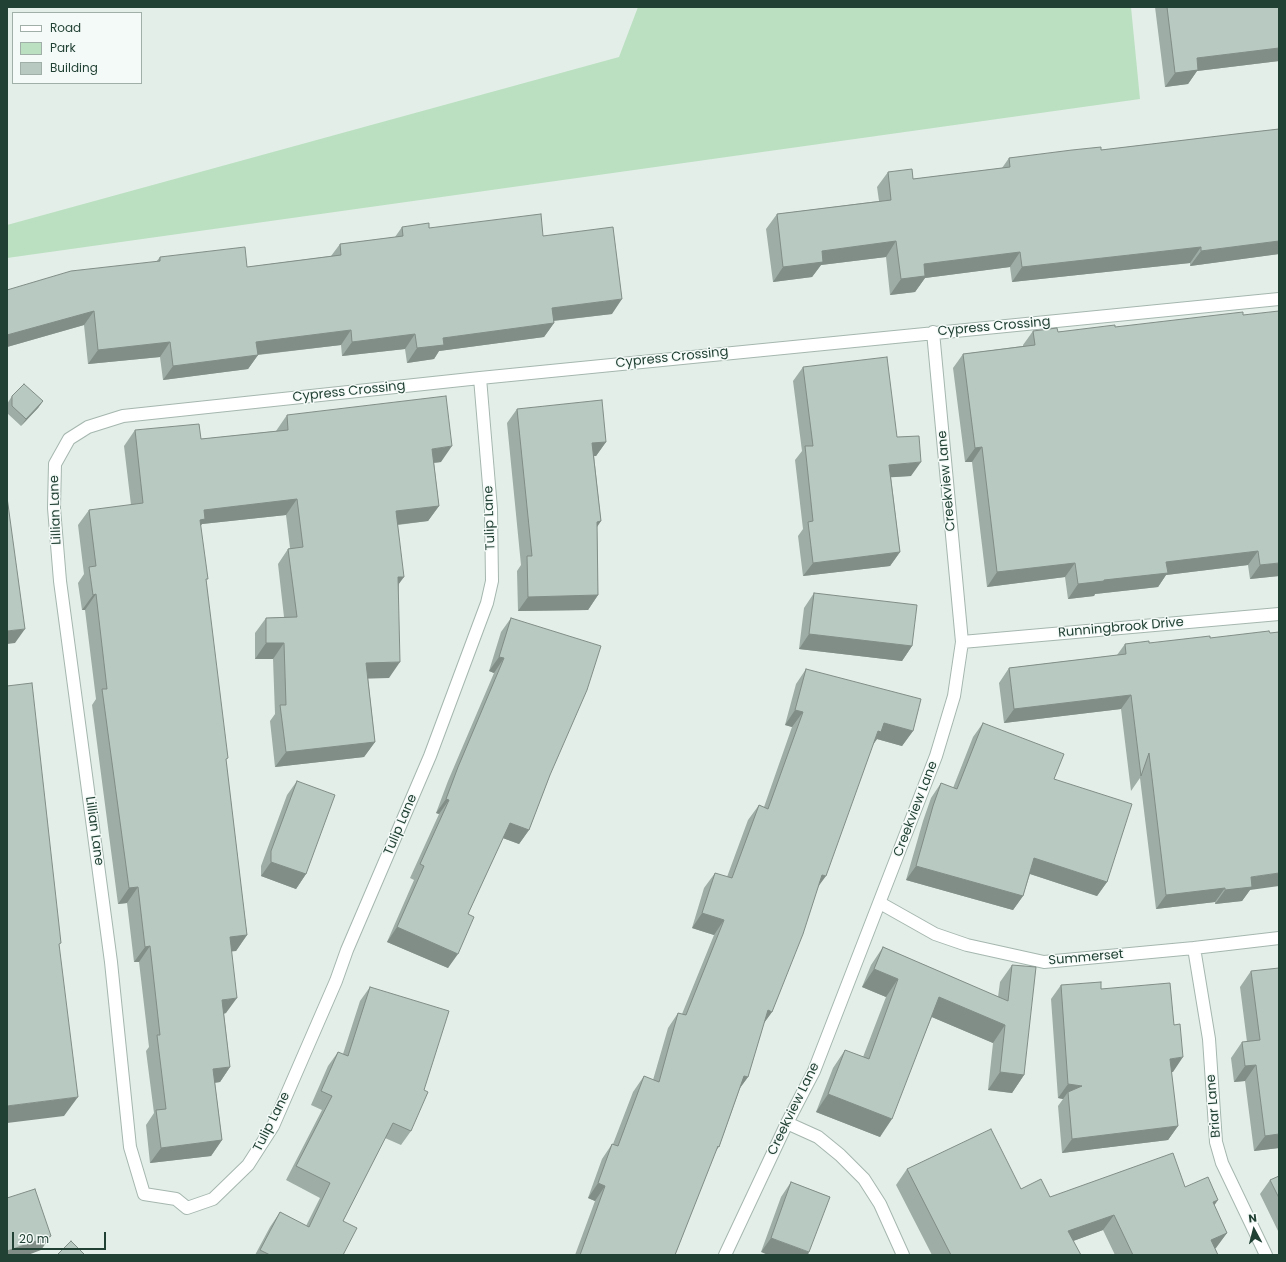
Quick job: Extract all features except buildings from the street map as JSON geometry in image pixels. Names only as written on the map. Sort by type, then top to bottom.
[{"type":"street","name":"Cypress Crossing","points":[[69,438],[88,427],[123,416],[933,332],[1279,299]]},
{"type":"street","name":"Creekview Lane","points":[[725,1255],[786,1123],[814,1071],[936,756],[954,696],[962,642],[933,332]]},
{"type":"street","name":"Tulip Lane","points":[[176,1199],[188,1208],[213,1199],[248,1165],[272,1126],[336,981],[347,950],[430,756],[487,603],[492,581],[491,508],[480,378]]},
{"type":"street","name":"Lillian Lane","points":[[69,438],[55,464],[54,508],[60,581],[111,962],[130,1146],[144,1194],[176,1199]]},
{"type":"street","name":"Runningbrook Drive","points":[[962,642],[1279,614]]},
{"type":"street","name":"Summerset","points":[[880,903],[935,934],[967,945],[1044,962],[1194,948],[1279,938]]},
{"type":"street","name":"Briar Lane","points":[[1194,948],[1208,1039],[1216,1142],[1222,1163],[1266,1255]]},
{"type":"street","points":[[786,1123],[818,1137],[840,1155],[864,1179],[880,1204],[903,1255]]},
{"type":"green space","points":[[638,7],[1131,7],[1140,99],[7,258],[7,225],[619,57]]}]
